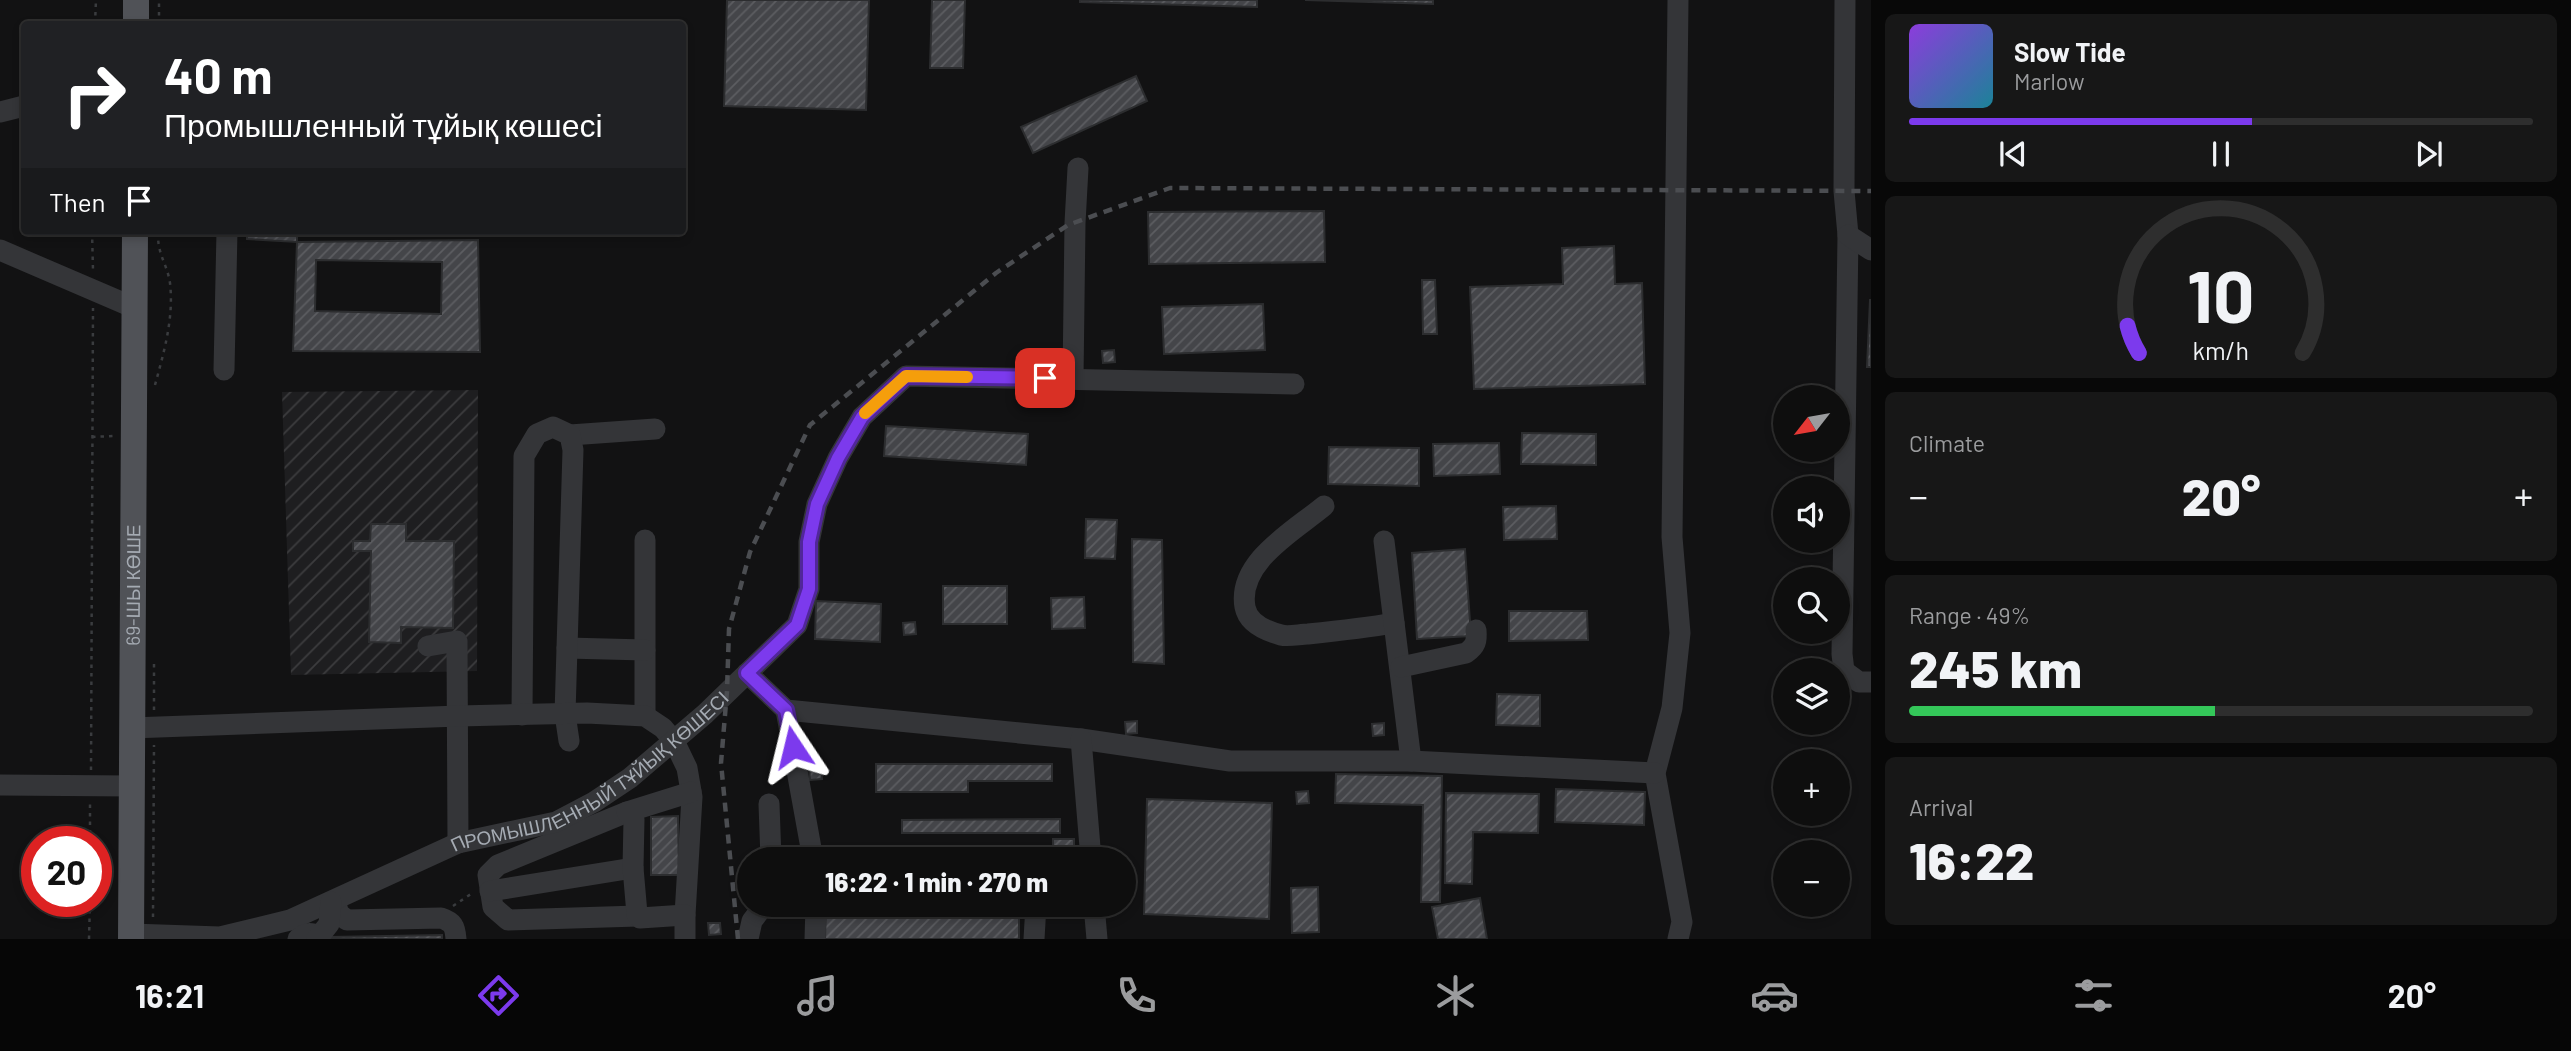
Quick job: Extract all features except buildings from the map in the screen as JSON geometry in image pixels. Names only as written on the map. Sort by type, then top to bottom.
[{"type":"main road","points":[[136,0],[136,21]]},
{"type":"main road","name":"69-ШЫ КӨШЕ","points":[[135,235],[143,728],[131,786],[138,936]]},
{"type":"lane","points":[[1678,0],[1672,537],[1680,633],[1672,708],[1655,774],[1682,922],[1678,939]]},
{"type":"lane","points":[[1845,0],[1844,191],[1848,235],[1842,654],[1844,671],[1859,682],[1871,682]]},
{"type":"lane","points":[[0,112],[21,107]]},
{"type":"lane","points":[[1073,379],[1075,223],[1079,168]]},
{"type":"lane","points":[[224,370],[227,235]]},
{"type":"lane","points":[[1848,235],[1871,250]]},
{"type":"lane","points":[[0,250],[135,308]]},
{"type":"lane","name":"ПРОМЫШЛЕННЫЙ ТҰЙЫҚ КӨШЕСІ","points":[[138,936],[219,938],[290,920],[458,843],[556,822],[630,778],[674,741],[797,625],[809,589],[809,542],[817,504],[838,458],[862,417],[906,376],[1294,384]]},
{"type":"lane","points":[[522,715],[524,456],[529,445],[541,430],[553,427],[570,435],[655,429]]},
{"type":"lane","points":[[569,741],[565,714],[573,450],[570,435]]},
{"type":"lane","points":[[1324,506],[1263,556],[1252,571],[1243,594],[1247,615],[1257,625],[1283,636],[1394,623]]},
{"type":"lane","points":[[645,540],[645,716]]},
{"type":"lane","points":[[1384,541],[1410,761]]},
{"type":"lane","points":[[1401,667],[1466,653],[1477,641],[1476,630]]},
{"type":"lane","points":[[428,646],[457,641],[458,843]]},
{"type":"lane","points":[[567,648],[645,650]]},
{"type":"lane","points":[[747,673],[786,710],[811,847]]},
{"type":"lane","points":[[786,710],[1081,739],[1230,761],[1410,761],[1655,774]]},
{"type":"lane","points":[[143,728],[459,716],[645,716],[663,728],[674,741],[687,768],[691,792],[685,939]]},
{"type":"lane","points":[[1081,739],[1090,847]]},
{"type":"lane","points":[[0,785],[131,786]]},
{"type":"lane","points":[[685,915],[508,920],[493,907],[488,875],[498,865],[627,812],[691,792]]},
{"type":"lane","points":[[769,804],[771,847]]},
{"type":"lane","points":[[627,812],[634,819],[638,916]]},
{"type":"lane","points":[[490,891],[634,868]]},
{"type":"lane","points":[[333,901],[339,914],[347,920],[441,918],[451,922],[456,928],[456,939]]},
{"type":"lane","points":[[311,938],[329,924],[333,901]]},
{"type":"lane","points":[[748,939],[755,917]]},
{"type":"lane","points":[[815,939],[816,917]]},
{"type":"lane","points":[[1034,939],[1035,917]]},
{"type":"lane","points":[[1095,917],[1097,939]]},
{"type":"path","points":[[96,0],[96,21]]},
{"type":"path","points":[[159,0],[159,21]]},
{"type":"path","points":[[90,826],[92,235]]},
{"type":"path","points":[[155,386],[169,335],[170,283],[158,247],[158,235]]},
{"type":"path","points":[[138,936],[143,728],[154,658]]},
{"type":"path","points":[[441,918],[472,892],[490,891]]},
{"type":"path","points":[[89,939],[90,917]]},
{"type":"shaded area","points":[[478,390],[477,671],[291,675],[282,392]]},
{"type":"railway","points":[[738,939],[721,763],[729,629],[750,552],[810,425],[996,273],[1068,225],[1170,188],[1871,191]]},
{"type":"slow traffic","points":[[865,413],[906,376],[967,377]]},
{"type":"route","points":[[793,747],[786,710],[747,673],[797,625],[809,589],[809,542],[817,504],[838,458],[862,417],[906,376],[1045,378]]}]
